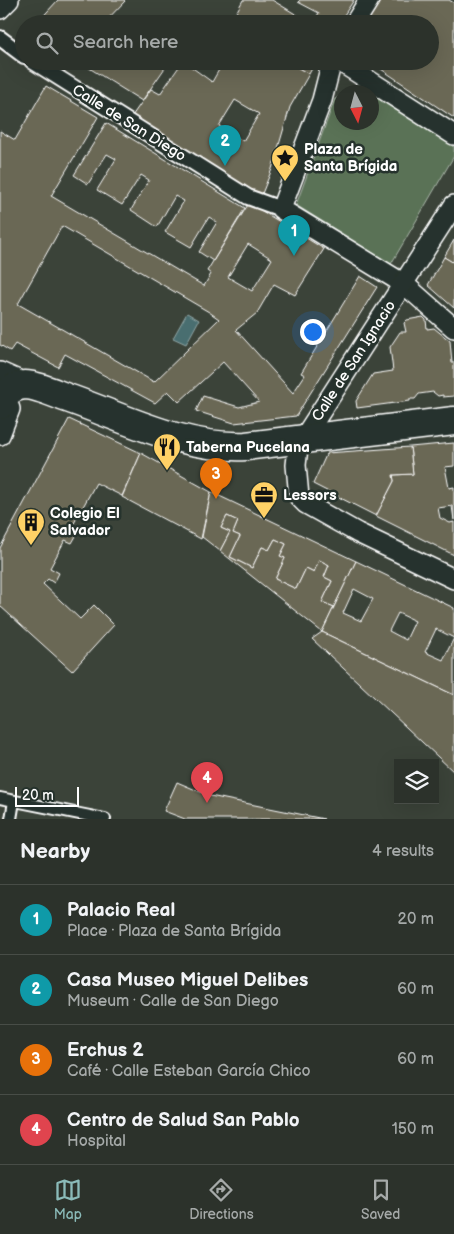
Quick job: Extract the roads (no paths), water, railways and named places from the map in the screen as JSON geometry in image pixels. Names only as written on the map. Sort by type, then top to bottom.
[{"type":"main road","points":[[6,387],[79,403],[175,438],[199,444],[224,447],[454,421]]},
{"type":"street","points":[[0,9],[9,0]]},
{"type":"street","points":[[360,15],[369,0]]},
{"type":"street","points":[[0,38],[15,49]]},
{"type":"street","name":"Calle de San Diego","points":[[46,70],[248,197],[281,209]]},
{"type":"street","points":[[330,70],[322,100],[281,209],[404,284],[454,328]]},
{"type":"street","points":[[353,70],[454,135]]},
{"type":"street","points":[[404,284],[454,205]]},
{"type":"street","name":"Calle de San Ignacio","points":[[404,284],[298,448],[296,465],[300,496],[306,504],[358,533],[454,579]]},
{"type":"street","points":[[0,435],[10,409],[6,387]]},
{"type":"lane","points":[[0,798],[105,819]]},
{"type":"lane","points":[[11,819],[14,801]]},
{"type":"water","points":[[187,313],[199,320],[186,344],[173,338]]},
{"type":"place","name":"Casa Museo Miguel Delibes","points":[[225,166]]},
{"type":"place","name":"Plaza de Santa Brígida","points":[[285,182]]},
{"type":"place","name":"Palacio Real","points":[[294,256]]},
{"type":"place","name":"Taberna Pucelana","points":[[167,471]]},
{"type":"place","name":"Erchus 2","points":[[216,499]]},
{"type":"place","name":"Lessors","points":[[264,519]]},
{"type":"place","name":"Colegio El Salvador","points":[[31,546]]},
{"type":"place","name":"Centro de Salud San Pablo","points":[[207,803]]}]
